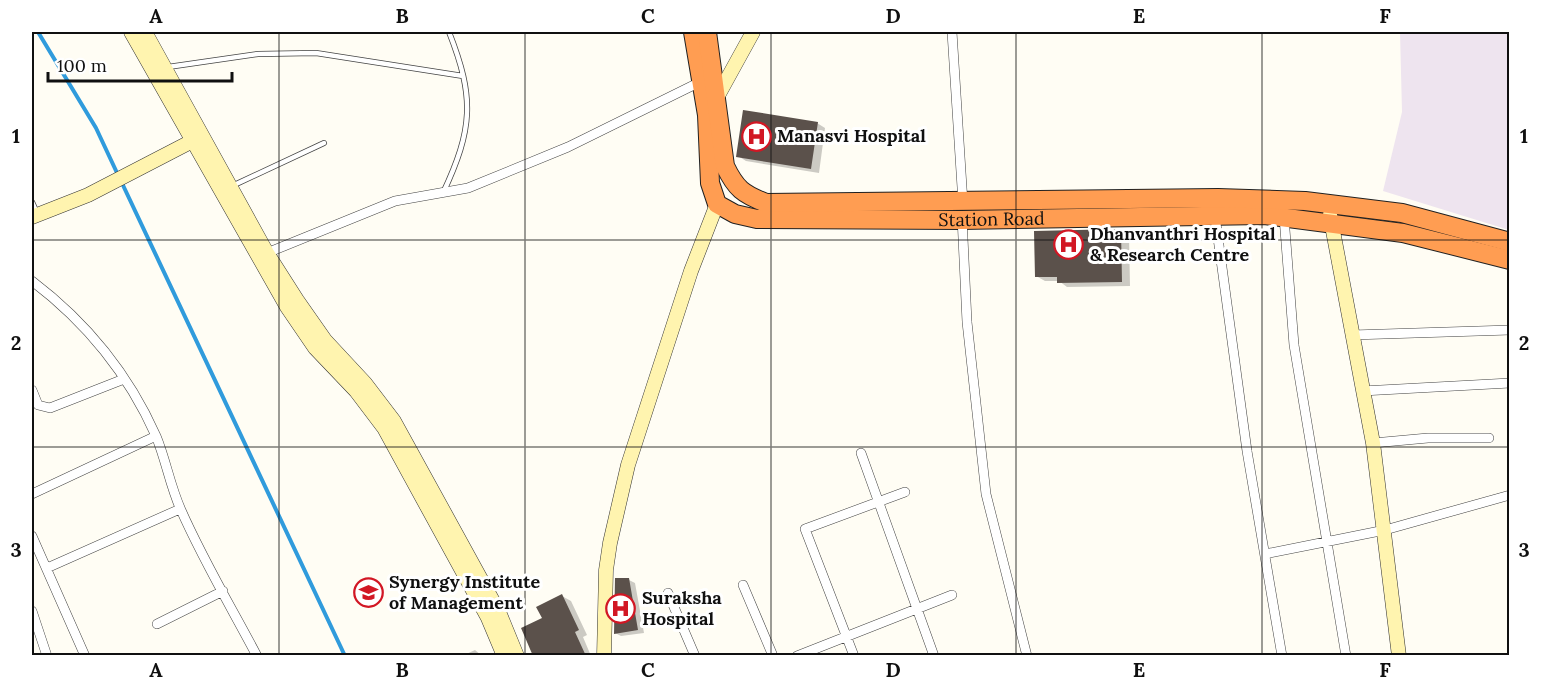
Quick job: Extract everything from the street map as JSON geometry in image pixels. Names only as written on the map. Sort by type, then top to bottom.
[{"type":"highway","points":[[693,32],[707,115],[710,183],[717,204]]},
{"type":"highway","name":"Station Road","points":[[707,32],[725,166],[733,184],[746,195],[766,203],[1218,198],[1330,213],[1509,260]]},
{"type":"highway","name":"Station Road","points":[[717,204],[735,214],[757,219],[962,220],[1284,217],[1330,213],[1402,213],[1509,242]]},
{"type":"main road","points":[[131,32],[160,68]]},
{"type":"main road","points":[[145,32],[160,68],[262,255],[360,387],[488,618],[504,656]]},
{"type":"main road","points":[[707,115],[753,32]]},
{"type":"main road","points":[[35,216],[88,195],[199,137]]},
{"type":"main road","points":[[199,137],[232,186],[262,255]]},
{"type":"main road","points":[[604,656],[606,570],[628,465],[688,280],[717,204]]},
{"type":"main road","points":[[1330,213],[1373,442],[1399,656]]},
{"type":"main road","points":[[360,387],[394,421],[499,612],[517,656]]},
{"type":"street","points":[[952,32],[963,201],[967,321],[986,494],[1027,656]]},
{"type":"street","points":[[262,255],[395,201],[468,188],[568,147],[702,81]]},
{"type":"street","points":[[1215,216],[1247,451],[1282,656]]},
{"type":"street","points":[[1284,217],[1294,345],[1346,656]]},
{"type":"street","points":[[32,281],[62,303],[99,342],[124,379],[156,436],[180,509],[257,656]]},
{"type":"street","points":[[1352,335],[1509,330]]},
{"type":"street","points":[[32,390],[38,405],[50,408],[124,379]]},
{"type":"street","points":[[1362,391],[1509,383]]},
{"type":"street","points":[[32,494],[156,436]]},
{"type":"street","points":[[1373,442],[1428,438],[1489,438]]},
{"type":"street","points":[[861,453],[919,608],[934,656]]},
{"type":"street","points":[[854,656],[805,529],[905,492]]},
{"type":"street","points":[[1265,554],[1385,530],[1509,495]]},
{"type":"street","points":[[47,568],[180,509]]},
{"type":"street","points":[[32,536],[85,656]]},
{"type":"street","points":[[743,585],[773,656]]},
{"type":"street","points":[[158,624],[223,591]]},
{"type":"street","points":[[668,593],[695,656]]},
{"type":"street","points":[[796,656],[952,596]]},
{"type":"street","points":[[32,611],[47,656]]},
{"type":"lane","points":[[443,194],[462,152],[469,119],[463,76],[449,32]]},
{"type":"lane","points":[[160,68],[258,54],[316,53],[463,76]]},
{"type":"lane","points":[[232,186],[324,143]]},
{"type":"lane","points":[[32,201],[35,216]]},
{"type":"shaded area","points":[[1400,32],[1509,32],[1509,230],[1383,191],[1402,112]]},
{"type":"building","points":[[743,110],[818,122],[811,169],[736,157]]},
{"type":"building","points":[[1121,229],[1122,282],[1057,283],[1057,277],[1035,277],[1034,231]]},
{"type":"building","points":[[615,578],[629,578],[638,630],[614,634]]},
{"type":"building","points":[[562,594],[579,630],[575,632],[586,656],[533,656],[521,628],[542,618],[536,607]]},
{"type":"waterway","points":[[38,32],[96,128],[118,175]]},
{"type":"waterway","points":[[121,181],[345,656]]},
{"type":"place","name":"Manasvi Hospital","points":[[756,136]]},
{"type":"place","name":"Dhanvanthri Hospital & Research Centre","points":[[1069,244]]},
{"type":"place","name":"Synergy Institute of Management","points":[[368,592]]},
{"type":"place","name":"Suraksha Hospital","points":[[621,608]]}]
